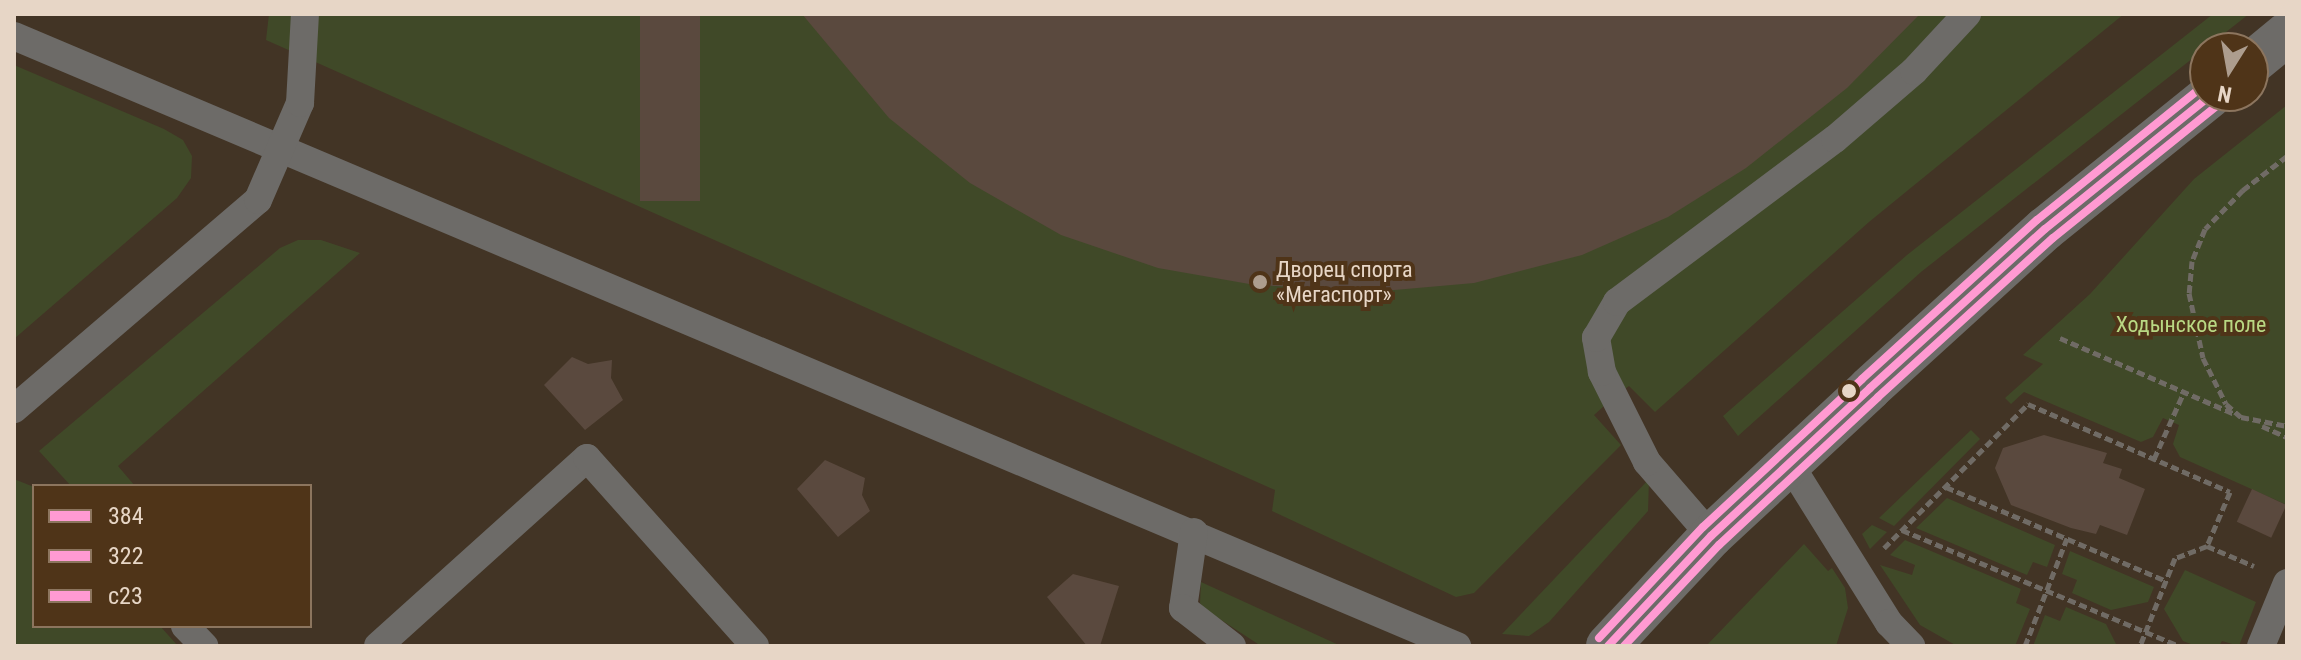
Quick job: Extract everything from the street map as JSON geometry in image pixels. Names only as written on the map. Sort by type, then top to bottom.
[{"type":"street","points":[[2269,49],[2287,34]]},
{"type":"street","points":[[1608,646],[1711,536],[1789,463],[2045,229],[2190,112]]},
{"type":"lane","points":[[14,409],[258,200],[300,103],[305,14]]},
{"type":"lane","points":[[1711,536],[1647,462],[1602,372],[1596,338],[1617,302],[1835,139],[1914,71],[1967,14]]},
{"type":"lane","points":[[14,36],[1194,532],[1457,646]]},
{"type":"lane","points":[[378,646],[587,458],[755,646]]},
{"type":"lane","points":[[1789,463],[1889,623],[1911,646]]},
{"type":"lane","points":[[1194,532],[1183,608],[1232,646]]},
{"type":"lane","points":[[2261,646],[2287,583]]},
{"type":"lane","points":[[187,628],[204,646]]},
{"type":"path","points":[[2287,156],[2216,216],[2198,243],[2189,272],[2189,304],[2203,358],[2226,404],[2241,417],[2287,426]]},
{"type":"path","points":[[2060,338],[2287,437]]},
{"type":"path","points":[[2154,459],[2184,392]]},
{"type":"path","points":[[1859,573],[2028,404],[2230,492],[2207,546]]},
{"type":"path","points":[[1946,487],[2166,581]]},
{"type":"path","points":[[1902,530],[2179,646]]},
{"type":"path","points":[[2025,646],[2067,538]]},
{"type":"path","points":[[2140,646],[2175,558],[2207,546],[2260,569]]},
{"type":"green space","name":"Дворец спорта «Мегаспорт»","points":[[269,14],[2124,14],[1869,222],[1655,412],[1629,386],[1614,397],[1594,415],[1621,445],[1474,593],[1456,597],[1272,511],[1275,490],[266,40]]},
{"type":"green space","points":[[2213,14],[2249,14],[2226,32],[2190,32]]},
{"type":"green space","points":[[2189,33],[2189,61],[1921,272],[1738,436],[1723,416],[1907,255]]},
{"type":"green space","points":[[14,65],[164,129],[183,140],[192,156],[191,178],[177,198],[14,339]]},
{"type":"green space","name":"Ходынское поле","points":[[2287,105],[2287,505],[2180,457],[2173,444],[2179,425],[2163,418],[2153,437],[2141,442],[2024,392],[2011,404],[2005,398],[2043,364],[2023,355],[2090,294],[2194,179]]},
{"type":"green space","points":[[298,240],[321,240],[360,253],[118,466],[133,484],[69,484],[39,451],[280,248]]},
{"type":"green space","points":[[1971,430],[1980,439],[1894,526],[1879,518]]},
{"type":"green space","points":[[14,479],[32,486],[32,628],[162,628],[178,646],[14,646]]},
{"type":"green space","points":[[1649,479],[1648,511],[1549,622],[1529,636],[1502,634]]},
{"type":"green space","points":[[1947,498],[2055,545],[2047,567],[2033,562],[2027,575],[1916,528]]},
{"type":"green space","points":[[1872,525],[1887,532],[1870,549],[1862,534]]},
{"type":"green space","points":[[1905,540],[2021,589],[2016,603],[2030,609],[2015,646],[1957,646],[1920,625],[1880,565],[1912,575],[1915,565],[1890,555]]},
{"type":"green space","points":[[1804,544],[1828,571],[1832,568],[1845,588],[1848,608],[1836,646],[1706,646]]},
{"type":"green space","points":[[2070,551],[2154,587],[2148,602],[2111,610],[2072,593],[2077,580],[2062,574]]},
{"type":"green space","points":[[2185,570],[2256,602],[2239,646],[2222,641],[2219,646],[2196,646],[2183,641],[2164,609]]},
{"type":"green space","points":[[1201,582],[1341,646],[1261,646],[1206,610],[1200,603]]},
{"type":"green space","points":[[2066,607],[2106,624],[2117,646],[2033,646],[2045,615],[2060,621]]},
{"type":"building","points":[[640,14],[700,14],[700,201],[640,201]]},
{"type":"building","points":[[802,14],[1920,14],[1847,88],[1746,168],[1668,217],[1582,255],[1474,283],[1383,291],[1255,285],[1158,268],[1061,235],[970,183],[889,118]]},
{"type":"building","points":[[572,357],[588,364],[612,360],[611,378],[623,400],[585,430],[544,385]]},
{"type":"building","points":[[2044,435],[2107,453],[2103,463],[2122,469],[2119,478],[2145,489],[2127,535],[2100,525],[2096,534],[2071,528],[2011,505],[1995,468],[2003,448]]},
{"type":"building","points":[[825,460],[865,478],[862,495],[870,511],[838,537],[797,489]]},
{"type":"building","points":[[2252,489],[2286,505],[2271,538],[2237,522]]},
{"type":"building","points":[[1073,574],[1119,586],[1100,646],[1087,646],[1047,597]]},
{"type":"transit line","name":"с23","points":[[1599,638],[1703,527],[1862,379],[2037,220],[2189,97]]},
{"type":"transit line","name":"384","points":[[1608,646],[1711,536],[1870,388],[2045,229],[2190,112]]},
{"type":"transit line","name":"322","points":[[1624,646],[1719,545],[1878,397],[2053,238],[2209,112]]},
{"type":"place","name":"Дворец спорта «Мегаспорт»","points":[[1260,282]]}]
